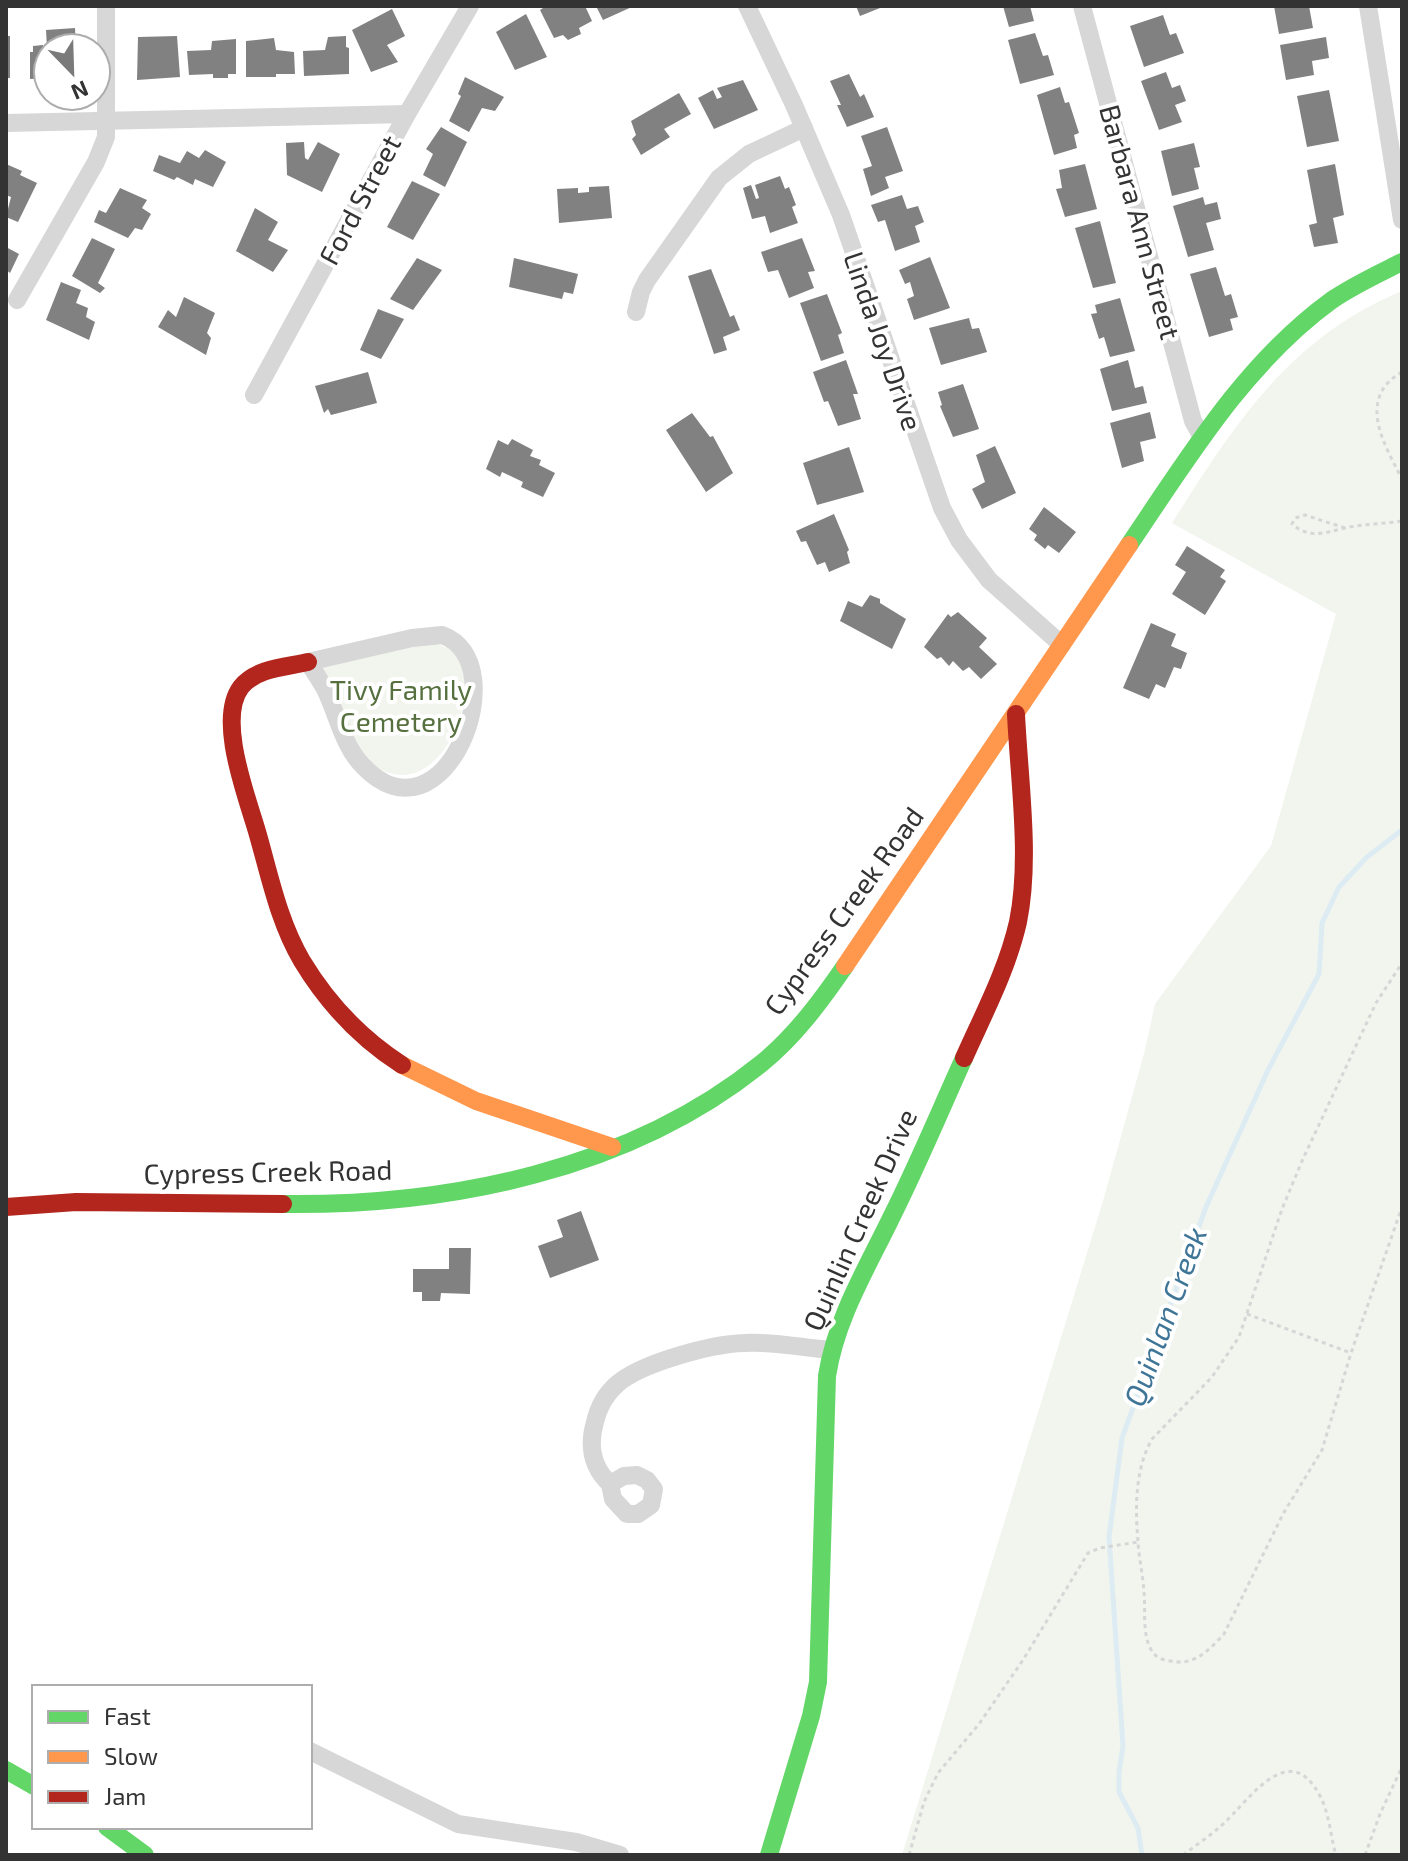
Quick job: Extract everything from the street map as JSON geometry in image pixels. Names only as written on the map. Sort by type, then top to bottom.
[{"type":"street","points":[[17,300],[96,162],[106,137],[106,6]]},
{"type":"street","name":"Ford Street","points":[[254,395],[407,114],[470,6]]},
{"type":"street","name":"Linda Joy Drive","points":[[747,6],[841,215],[942,508],[963,547],[989,580],[1062,645]]},
{"type":"street","name":"Barbara Ann Street","points":[[1082,6],[1193,421],[1202,437]]},
{"type":"street","points":[[1368,6],[1402,220]]},
{"type":"street","points":[[6,123],[407,114]]},
{"type":"street","points":[[636,312],[647,280],[719,178],[749,154],[804,128]]},
{"type":"street","name":"Cypress Creek Road","points":[[6,1207],[76,1202],[342,1205],[467,1191],[546,1170],[612,1147],[700,1107],[763,1062],[801,1025],[842,970],[1236,391],[1330,301],[1402,262]]},
{"type":"street","points":[[308,662],[324,687],[361,765],[378,779],[396,786],[426,783],[453,761],[464,737],[473,688],[465,652],[456,640],[442,635],[412,638],[308,662],[263,673],[239,688],[232,712],[236,756],[291,940],[314,978],[352,1028],[400,1066],[509,1111],[612,1147]]},
{"type":"street","name":"Quinlin Creek Drive","points":[[769,1855],[811,1716],[818,1682],[826,1392],[831,1350],[843,1316],[894,1213],[1006,965],[1018,920],[1024,876],[1016,714]]},
{"type":"street","points":[[610,1484],[593,1460],[591,1436],[599,1408],[616,1385],[640,1370],[707,1347],[746,1342],[831,1350]]},
{"type":"street","points":[[312,1752],[458,1824],[576,1842],[620,1855]]},
{"type":"street","points":[[6,1770],[32,1785]]},
{"type":"street","points":[[110,1829],[145,1855]]},
{"type":"path","points":[[1402,372],[1392,377],[1383,388],[1378,398],[1377,414],[1384,444],[1402,479]]},
{"type":"path","points":[[1345,528],[1305,515],[1295,518],[1292,524],[1302,533],[1312,534],[1402,521]]},
{"type":"path","points":[[1402,963],[1376,1003],[1302,1161],[1282,1209],[1239,1337],[1212,1377],[1152,1439],[1145,1451],[1136,1515],[1149,1644],[1156,1656],[1168,1661],[1192,1661],[1213,1646],[1228,1627],[1283,1514],[1322,1450],[1351,1353],[1402,1207]]},
{"type":"path","points":[[1247,1314],[1351,1353]]},
{"type":"path","points":[[909,1855],[924,1802],[938,1773],[979,1724],[1023,1660],[1088,1553],[1138,1542]]},
{"type":"path","points":[[1365,1855],[1402,1767]]},
{"type":"path","points":[[1183,1855],[1221,1826],[1267,1778],[1280,1772],[1301,1775],[1311,1782],[1329,1817],[1336,1855]]},
{"type":"green space","points":[[1402,291],[1402,1855],[902,1855],[1103,1201],[1155,1004],[1271,846],[1336,614],[1172,523],[1243,418],[1296,359],[1362,310]]},
{"type":"green space","name":"Tivy Family Cemetery","points":[[432,643],[454,653],[463,670],[465,692],[460,716],[451,739],[437,758],[419,771],[398,775],[375,766],[358,748],[318,666]]},
{"type":"building","points":[[546,6],[585,6],[592,21],[579,28],[581,34],[568,40],[563,35],[554,38],[540,10]]},
{"type":"building","points":[[596,6],[634,6],[603,20]]},
{"type":"building","points":[[856,6],[885,6],[860,16]]},
{"type":"building","points":[[1003,6],[1030,6],[1034,21],[1009,27]]},
{"type":"building","points":[[1274,6],[1309,6],[1313,28],[1279,34]]},
{"type":"building","points":[[392,9],[405,36],[387,45],[398,62],[371,72],[352,30]]},
{"type":"building","points":[[526,14],[547,57],[515,70],[496,32]]},
{"type":"building","points":[[1163,15],[1170,35],[1176,33],[1184,53],[1144,67],[1130,26]]},
{"type":"building","points":[[75,28],[75,32],[46,32]]},
{"type":"building","points":[[1035,33],[1043,56],[1048,55],[1054,75],[1020,84],[1008,40]]},
{"type":"building","points":[[6,36],[10,36],[10,78],[6,78]]},
{"type":"building","points":[[177,36],[180,77],[137,80],[138,37]]},
{"type":"building","points":[[346,36],[349,74],[304,76],[303,51],[325,50],[328,37]]},
{"type":"building","points":[[1326,37],[1329,58],[1312,61],[1314,75],[1286,80],[1280,45]]},
{"type":"building","points":[[274,38],[276,50],[294,52],[295,74],[246,77],[246,41]]},
{"type":"building","points":[[236,39],[236,74],[228,74],[228,78],[213,78],[213,74],[189,75],[187,51],[211,50],[212,41]]},
{"type":"building","points":[[30,52],[32,79],[30,79]]},
{"type":"building","points":[[1166,72],[1172,88],[1180,85],[1186,101],[1175,105],[1182,122],[1159,130],[1141,81]]},
{"type":"building","points":[[849,74],[860,97],[864,94],[874,117],[847,127],[830,81]]},
{"type":"building","points":[[465,77],[504,97],[495,111],[482,108],[469,132],[449,121],[461,96],[458,94]]},
{"type":"building","points":[[743,80],[758,110],[714,129],[698,98],[713,90],[717,99],[722,97],[717,88]]},
{"type":"building","points":[[1060,87],[1065,103],[1069,102],[1079,133],[1074,135],[1077,148],[1054,155],[1037,95]]},
{"type":"building","points":[[1329,90],[1339,141],[1307,147],[1297,96]]},
{"type":"building","points":[[679,93],[691,114],[664,129],[670,137],[641,155],[632,139],[636,135],[631,121]]},
{"type":"building","points":[[441,127],[467,142],[445,187],[423,175],[433,154],[426,149]]},
{"type":"building","points":[[887,127],[903,171],[885,177],[889,188],[871,196],[863,169],[872,166],[861,136]]},
{"type":"building","points":[[304,142],[305,158],[308,160],[318,142],[340,154],[322,192],[287,175],[286,143]]},
{"type":"building","points":[[1194,143],[1200,167],[1194,168],[1199,189],[1172,196],[1161,151]]},
{"type":"building","points":[[205,150],[226,162],[213,187],[195,179],[193,185],[177,177],[174,180],[153,171],[159,155],[180,163],[187,151],[199,158]]},
{"type":"building","points":[[6,164],[37,183],[18,222],[6,217],[11,197],[6,195]]},
{"type":"building","points":[[1085,164],[1097,209],[1065,217],[1056,189],[1062,188],[1059,170]]},
{"type":"building","points":[[1335,164],[1344,215],[1333,218],[1338,243],[1314,247],[1309,225],[1317,223],[1307,170]]},
{"type":"building","points":[[780,176],[785,189],[789,187],[796,205],[792,207],[798,223],[770,233],[765,216],[752,219],[743,188],[751,185],[756,199],[759,198],[755,185]]},
{"type":"building","points":[[412,181],[440,194],[413,240],[387,227]]},
{"type":"building","points":[[609,186],[612,218],[559,223],[557,189],[578,188],[578,193],[589,192],[589,187]]},
{"type":"building","points":[[120,188],[147,200],[142,208],[151,214],[142,230],[135,228],[128,238],[94,222],[99,210],[106,213]]},
{"type":"building","points":[[902,195],[907,209],[918,206],[924,222],[915,226],[920,242],[895,251],[885,220],[878,222],[871,205]]},
{"type":"building","points":[[1203,197],[1205,205],[1217,202],[1221,219],[1206,223],[1214,250],[1188,257],[1173,206]]},
{"type":"building","points":[[255,208],[278,222],[268,240],[288,250],[273,272],[236,251]]},
{"type":"building","points":[[1100,221],[1116,283],[1093,288],[1075,228]]},
{"type":"building","points":[[92,238],[115,249],[98,283],[105,288],[100,293],[72,276]]},
{"type":"building","points":[[802,238],[815,271],[808,272],[814,288],[789,298],[778,270],[768,272],[761,252]]},
{"type":"building","points":[[6,247],[19,254],[10,273],[6,270]]},
{"type":"building","points":[[930,257],[950,308],[914,320],[907,299],[914,296],[910,282],[905,284],[899,270]]},
{"type":"building","points":[[417,258],[442,270],[413,310],[390,299]]},
{"type":"building","points":[[514,258],[578,274],[573,294],[564,292],[562,299],[509,287]]},
{"type":"building","points":[[1216,267],[1225,296],[1231,294],[1238,317],[1230,319],[1233,330],[1209,337],[1190,274]]},
{"type":"building","points":[[711,269],[730,317],[734,315],[740,330],[723,337],[727,350],[714,354],[688,276]]},
{"type":"building","points":[[61,282],[81,290],[76,303],[88,308],[86,317],[95,322],[89,340],[46,320]]},
{"type":"building","points":[[827,294],[842,333],[838,335],[844,353],[821,361],[800,303]]},
{"type":"building","points":[[184,297],[215,313],[207,333],[211,338],[206,355],[158,327],[168,310],[176,317]]},
{"type":"building","points":[[1120,298],[1135,351],[1110,357],[1104,337],[1099,339],[1091,314],[1097,313],[1095,305]]},
{"type":"building","points":[[378,309],[404,319],[381,359],[360,350]]},
{"type":"building","points":[[969,318],[972,329],[979,328],[987,352],[941,365],[929,328]]},
{"type":"building","points":[[846,360],[858,394],[853,394],[861,419],[838,426],[828,401],[824,402],[813,372]]},
{"type":"building","points":[[1128,360],[1135,388],[1143,386],[1147,403],[1112,411],[1100,369]]},
{"type":"building","points":[[368,372],[377,403],[331,415],[328,409],[324,413],[315,386]]},
{"type":"building","points":[[963,384],[979,429],[953,437],[940,406],[938,392]]},
{"type":"building","points":[[1150,412],[1156,438],[1140,442],[1144,461],[1122,468],[1110,423]]},
{"type":"building","points":[[692,413],[710,437],[713,436],[733,473],[706,492],[666,430]]},
{"type":"building","points":[[512,439],[533,450],[530,456],[541,460],[539,465],[555,473],[543,497],[521,487],[523,482],[502,472],[500,477],[486,469],[498,440],[508,445]]},
{"type":"building","points":[[995,446],[1016,493],[982,509],[972,489],[985,482],[976,455]]},
{"type":"building","points":[[849,447],[864,492],[817,505],[803,463]]},
{"type":"building","points":[[1044,507],[1076,532],[1059,553],[1048,545],[1045,549],[1034,540],[1037,535],[1029,529]]},
{"type":"building","points":[[834,514],[849,550],[850,563],[829,572],[825,562],[817,565],[806,541],[801,542],[796,531]]},
{"type":"building","points":[[1187,546],[1225,570],[1220,577],[1226,581],[1205,615],[1172,594],[1186,572],[1175,565]]},
{"type":"building","points":[[870,595],[906,619],[892,649],[840,621],[848,601],[862,607]]},
{"type":"building","points":[[958,612],[987,638],[979,647],[997,664],[981,679],[969,667],[963,671],[953,661],[949,666],[924,647],[948,614],[951,617]]},
{"type":"building","points":[[1151,623],[1176,634],[1171,646],[1187,653],[1181,669],[1174,667],[1165,688],[1156,684],[1149,699],[1123,688]]},
{"type":"building","points":[[581,1211],[599,1260],[550,1278],[538,1246],[563,1237],[557,1220]]},
{"type":"building","points":[[449,1248],[471,1248],[470,1294],[441,1293],[440,1301],[422,1301],[422,1292],[413,1292],[413,1269],[449,1269]]},
{"type":"waterway","name":"Quinlan Creek","points":[[1142,1855],[1138,1828],[1119,1792],[1123,1746],[1109,1537],[1122,1438],[1206,1207],[1268,1070],[1319,974],[1322,923],[1339,887],[1367,857],[1402,830]]},
{"type":"traffic: fast","points":[[1129,545],[1196,446],[1245,382],[1272,353],[1332,300],[1402,262]]},
{"type":"traffic: fast","points":[[283,1204],[409,1198],[473,1188],[535,1174],[596,1155],[655,1130],[710,1100],[762,1063],[807,1018],[845,966]]},
{"type":"traffic: fast","points":[[769,1855],[811,1716],[818,1682],[827,1376],[831,1355],[854,1294],[964,1058]]},
{"type":"traffic: fast","points":[[6,1770],[32,1785]]},
{"type":"traffic: fast","points":[[110,1829],[145,1855]]},
{"type":"traffic: slow","points":[[845,966],[1129,545]]},
{"type":"traffic: slow","points":[[402,1065],[476,1101],[612,1147]]},
{"type":"traffic: jam","points":[[308,662],[263,672],[241,687],[234,701],[232,719],[236,760],[276,899],[302,961],[346,1019],[402,1065]]},
{"type":"traffic: jam","points":[[964,1058],[1008,957],[1022,898],[1024,846],[1016,714]]},
{"type":"traffic: jam","points":[[6,1207],[76,1202],[283,1204]]}]
